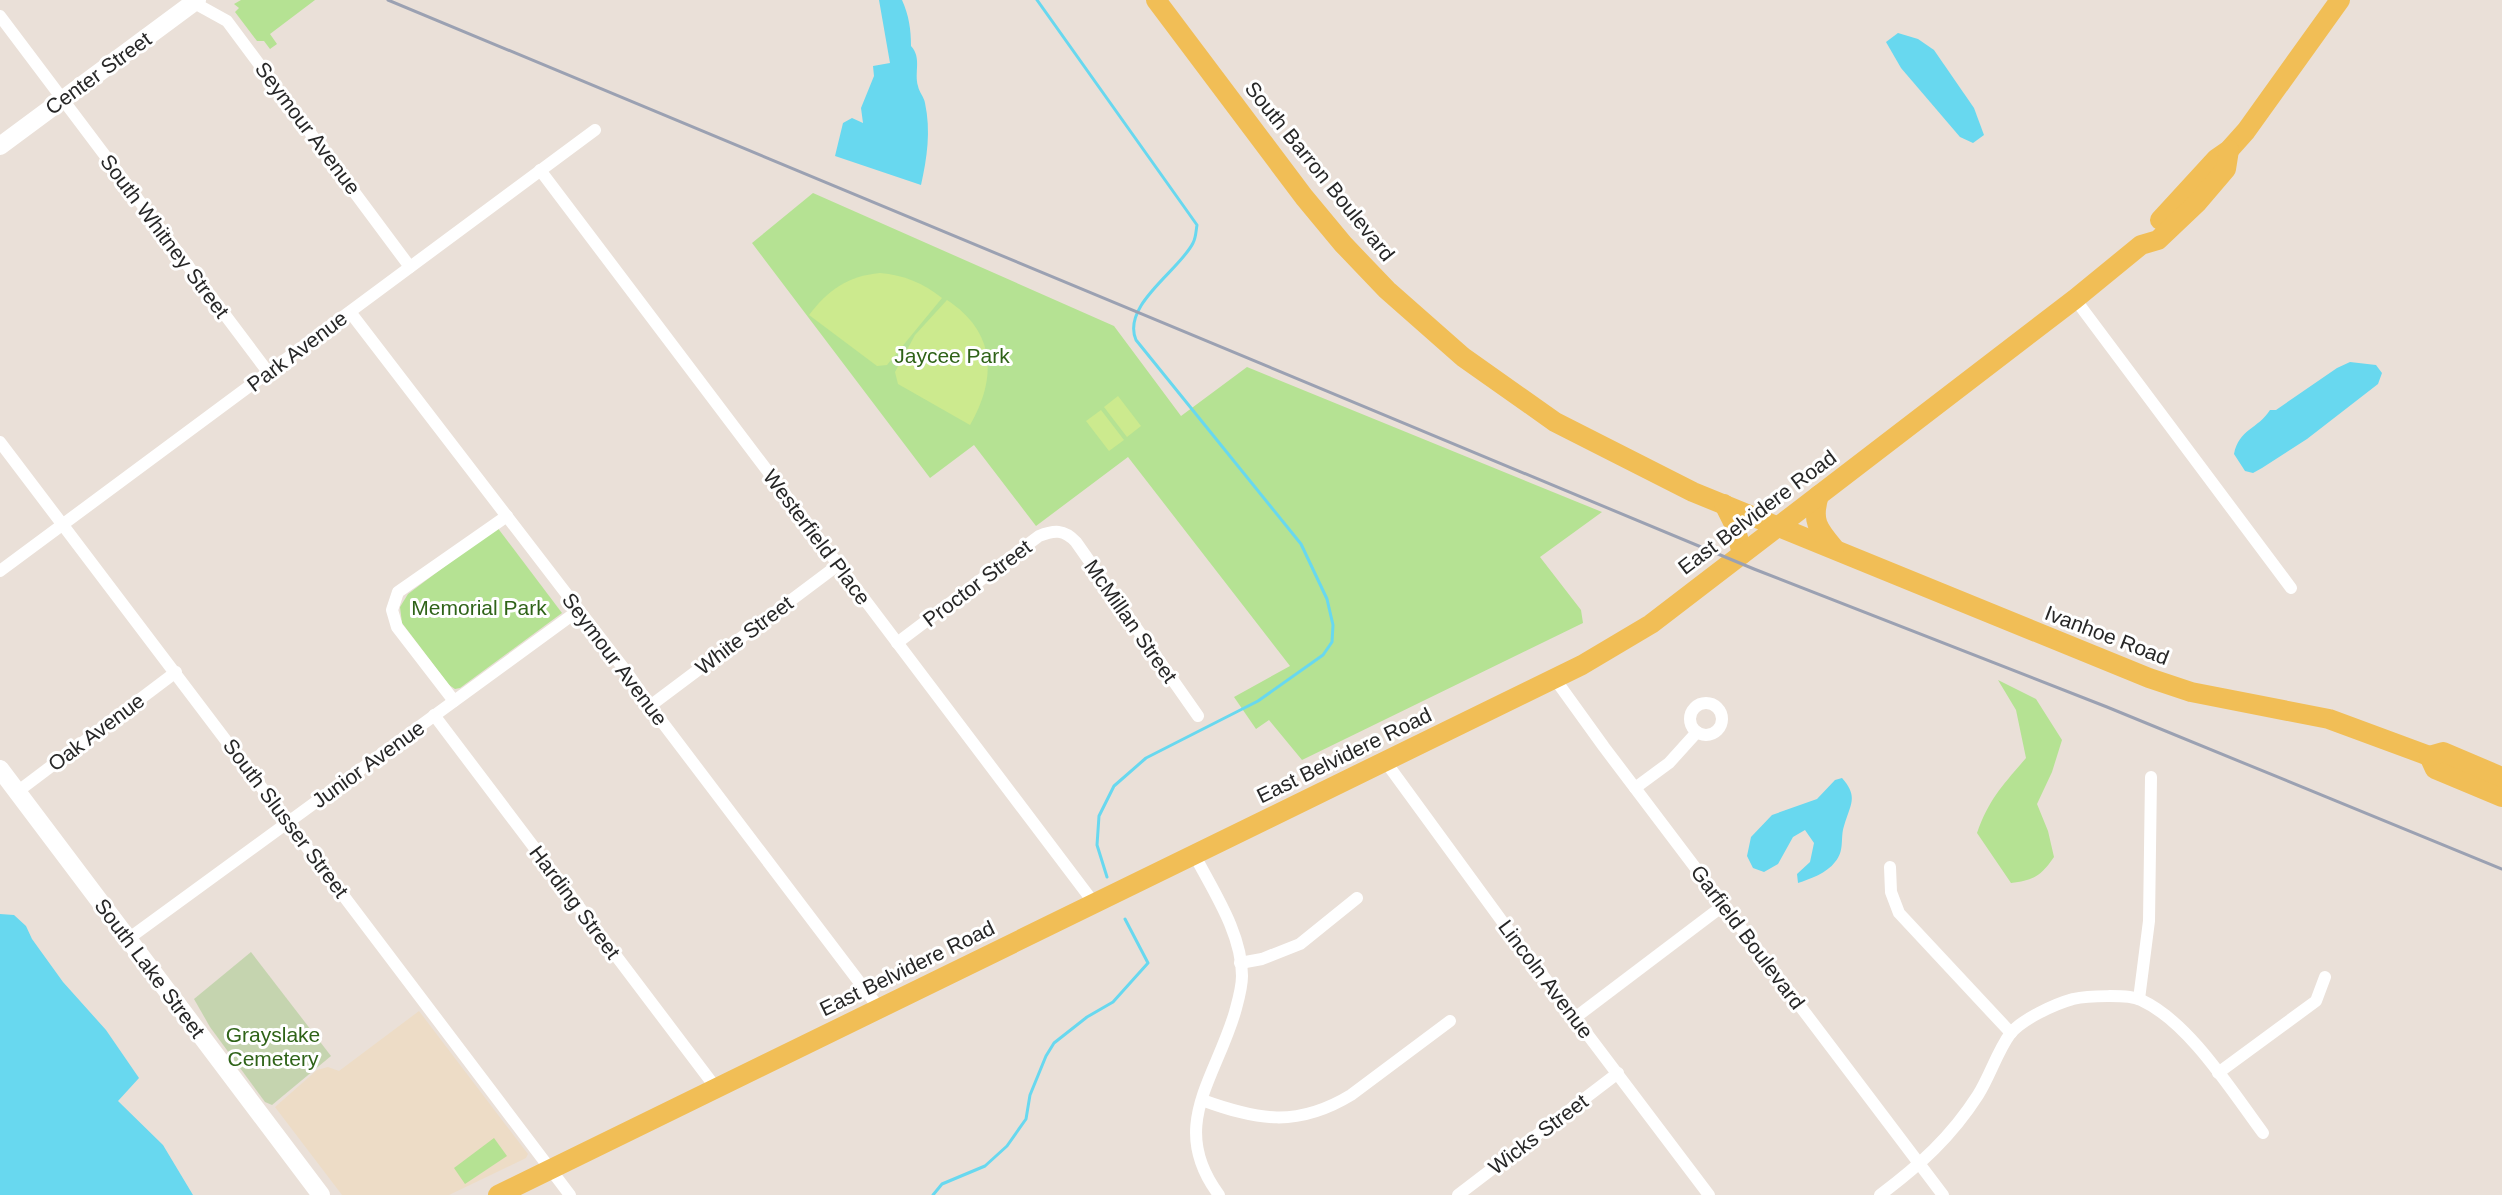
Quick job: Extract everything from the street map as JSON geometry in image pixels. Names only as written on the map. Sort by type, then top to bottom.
[{"type":"main road","name":"South Barron Boulevard","points":[[1156,0],[1343,244],[1387,290],[1463,357],[1555,422],[1693,492],[1778,526]]},
{"type":"main road","name":"East Belvidere Road","points":[[498,1195],[1555,679],[1651,624],[2141,245],[2147,233],[2170,211],[2216,159],[2229,150],[2268,102],[2340,0]]},
{"type":"main road","points":[[1819,495],[1815,518],[1818,527],[1835,550]]},
{"type":"main road","points":[[1724,504],[1735,526],[1742,554]]},
{"type":"main road","name":"Ivanhoe Road","points":[[1778,526],[2165,684],[2197,693],[2329,719],[2429,756]]},
{"type":"main road","points":[[2502,777],[2443,752],[2429,756],[2435,769],[2502,797]]},
{"type":"street","name":"Center Street","points":[[0,146],[193,1]]},
{"type":"street","name":"Seymour Avenue","points":[[193,1],[227,21],[410,267]]},
{"type":"street","name":"South Whitney Street","points":[[0,16],[268,372]]},
{"type":"street","name":"Park Avenue","points":[[0,571],[595,130]]},
{"type":"street","name":"Westerfield Place","points":[[540,170],[1094,903]]},
{"type":"street","points":[[2075,298],[2291,588]]},
{"type":"street","name":"Seymour Avenue","points":[[350,312],[579,610],[879,1008]]},
{"type":"street","name":"South Slusser Street","points":[[0,442],[570,1195]]},
{"type":"street","points":[[454,701],[397,627],[392,610],[398,592],[507,516]]},
{"type":"street","name":"Proctor Street","points":[[897,643],[1039,536],[1060,531]]},
{"type":"street","name":"McMillan Street","points":[[1060,531],[1069,534],[1076,542],[1198,716]]},
{"type":"street","name":"White Street","points":[[650,706],[838,565]]},
{"type":"street","name":"Junior Avenue","points":[[128,939],[579,610]]},
{"type":"street","name":"Oak Avenue","points":[[17,792],[176,672]]},
{"type":"street","name":"Garfield Boulevard","points":[[1555,679],[1943,1195]]},
{"type":"street","name":"Harding Street","points":[[434,715],[716,1088]]},
{"type":"street","points":[[1635,788],[1669,763],[1697,732]]},
{"type":"street","name":"Lincoln Avenue","points":[[1385,761],[1507,928],[1709,1195]]},
{"type":"street","name":"South Lake Street","points":[[0,769],[321,1195]]},
{"type":"street","points":[[2139,999],[2149,921],[2151,777]]},
{"type":"street","points":[[1194,854],[1229,925],[1242,976],[1232,1023],[1196,1120],[1197,1153],[1204,1173],[1219,1195]]},
{"type":"street","points":[[1890,867],[1891,892],[1899,913],[2011,1033]]},
{"type":"street","points":[[1240,963],[1262,959],[1300,944],[1357,898]]},
{"type":"street","points":[[1576,1017],[1724,905]]},
{"type":"street","points":[[2218,1073],[2316,1001],[2325,977]]},
{"type":"street","points":[[1880,1195],[1920,1164],[1961,1120],[1980,1093],[2011,1033],[2034,1016],[2061,1002],[2088,996],[2139,999],[2175,1021],[2263,1133]]},
{"type":"street","points":[[1202,1100],[1240,1114],[1262,1117],[1278,1118],[1314,1113],[1334,1106],[1351,1095],[1450,1021]]},
{"type":"street","name":"Wicks Street","points":[[1458,1195],[1618,1073]]},
{"type":"shaded area","points":[[419,1011],[528,1154],[526,1158],[449,1195],[342,1195],[275,1107],[317,1070],[328,1067],[339,1071]]},
{"type":"green space","points":[[241,0],[315,0],[270,34],[277,44],[270,49],[264,41],[257,41],[235,12],[239,8],[234,4]]},
{"type":"green space","name":"Jaycee Park","points":[[813,193],[1114,326],[1181,416],[1247,367],[1602,512],[1540,557],[1581,610],[1583,623],[1302,760],[1269,720],[1256,729],[1234,697],[1290,666],[1128,457],[1036,526],[974,445],[930,478],[752,243]]},
{"type":"green space","points":[[880,273],[913,281],[942,298],[887,365],[877,366],[809,315],[824,298],[848,281]]},
{"type":"green space","name":"Jaycee Park","points":[[947,300],[975,326],[983,341],[987,357],[988,373],[985,390],[970,425],[898,384],[895,372],[915,335]]},
{"type":"green space","points":[[1118,396],[1141,426],[1127,437],[1104,407]]},
{"type":"green space","points":[[1101,410],[1124,440],[1109,451],[1086,421]]},
{"type":"green space","name":"Memorial Park","points":[[497,527],[562,613],[460,688],[455,689],[449,685],[402,623],[400,607],[408,594]]},
{"type":"green space","points":[[1998,680],[2036,699],[2062,740],[2052,772],[2037,804],[2048,831],[2054,857],[2036,876],[2011,883],[1977,833],[1992,801],[2026,758],[2016,710]]},
{"type":"green space","name":"Grayslake Cemetery","points":[[251,952],[331,1056],[272,1105],[265,1102],[210,1027],[194,999]]},
{"type":"green space","points":[[494,1138],[507,1156],[465,1184],[454,1168]]},
{"type":"water","points":[[879,0],[902,0],[908,17],[911,46],[917,60],[917,81],[924,101],[928,124],[921,185],[835,156],[843,123],[852,118],[863,123],[861,108],[874,76],[873,66],[890,63]]},
{"type":"water","points":[[1898,33],[1918,39],[1934,50],[1974,108],[1984,135],[1973,143],[1960,137],[1901,68],[1886,42]]},
{"type":"water","points":[[2350,362],[2376,365],[2382,373],[2378,384],[2307,439],[2253,473],[2245,471],[2234,454],[2244,434],[2270,410],[2276,410],[2337,368]]},
{"type":"water","points":[[1842,778],[1850,791],[1852,801],[1843,831],[1840,853],[1832,866],[1798,883],[1797,874],[1810,862],[1814,843],[1805,830],[1793,837],[1778,864],[1764,872],[1753,868],[1747,856],[1751,837],[1772,815],[1817,799],[1835,780]]},
{"type":"water","points":[[0,914],[14,915],[26,926],[32,939],[63,982],[106,1030],[139,1078],[118,1101],[163,1145],[193,1195],[0,1195]]},
{"type":"waterway","points":[[1037,0],[1197,225],[1194,241],[1186,253],[1154,288],[1137,314],[1134,327],[1136,340],[1301,544],[1327,599],[1333,625],[1332,642],[1323,655],[1258,701],[1146,758],[1114,786],[1099,816],[1097,845],[1107,877]]},
{"type":"waterway","points":[[933,1195],[942,1184],[985,1166],[1007,1146],[1026,1119],[1030,1095],[1046,1056],[1054,1043],[1087,1017],[1113,1002],[1148,963],[1125,919]]},
{"type":"railway","points":[[388,0],[1754,569],[2107,707],[2502,869]]}]
